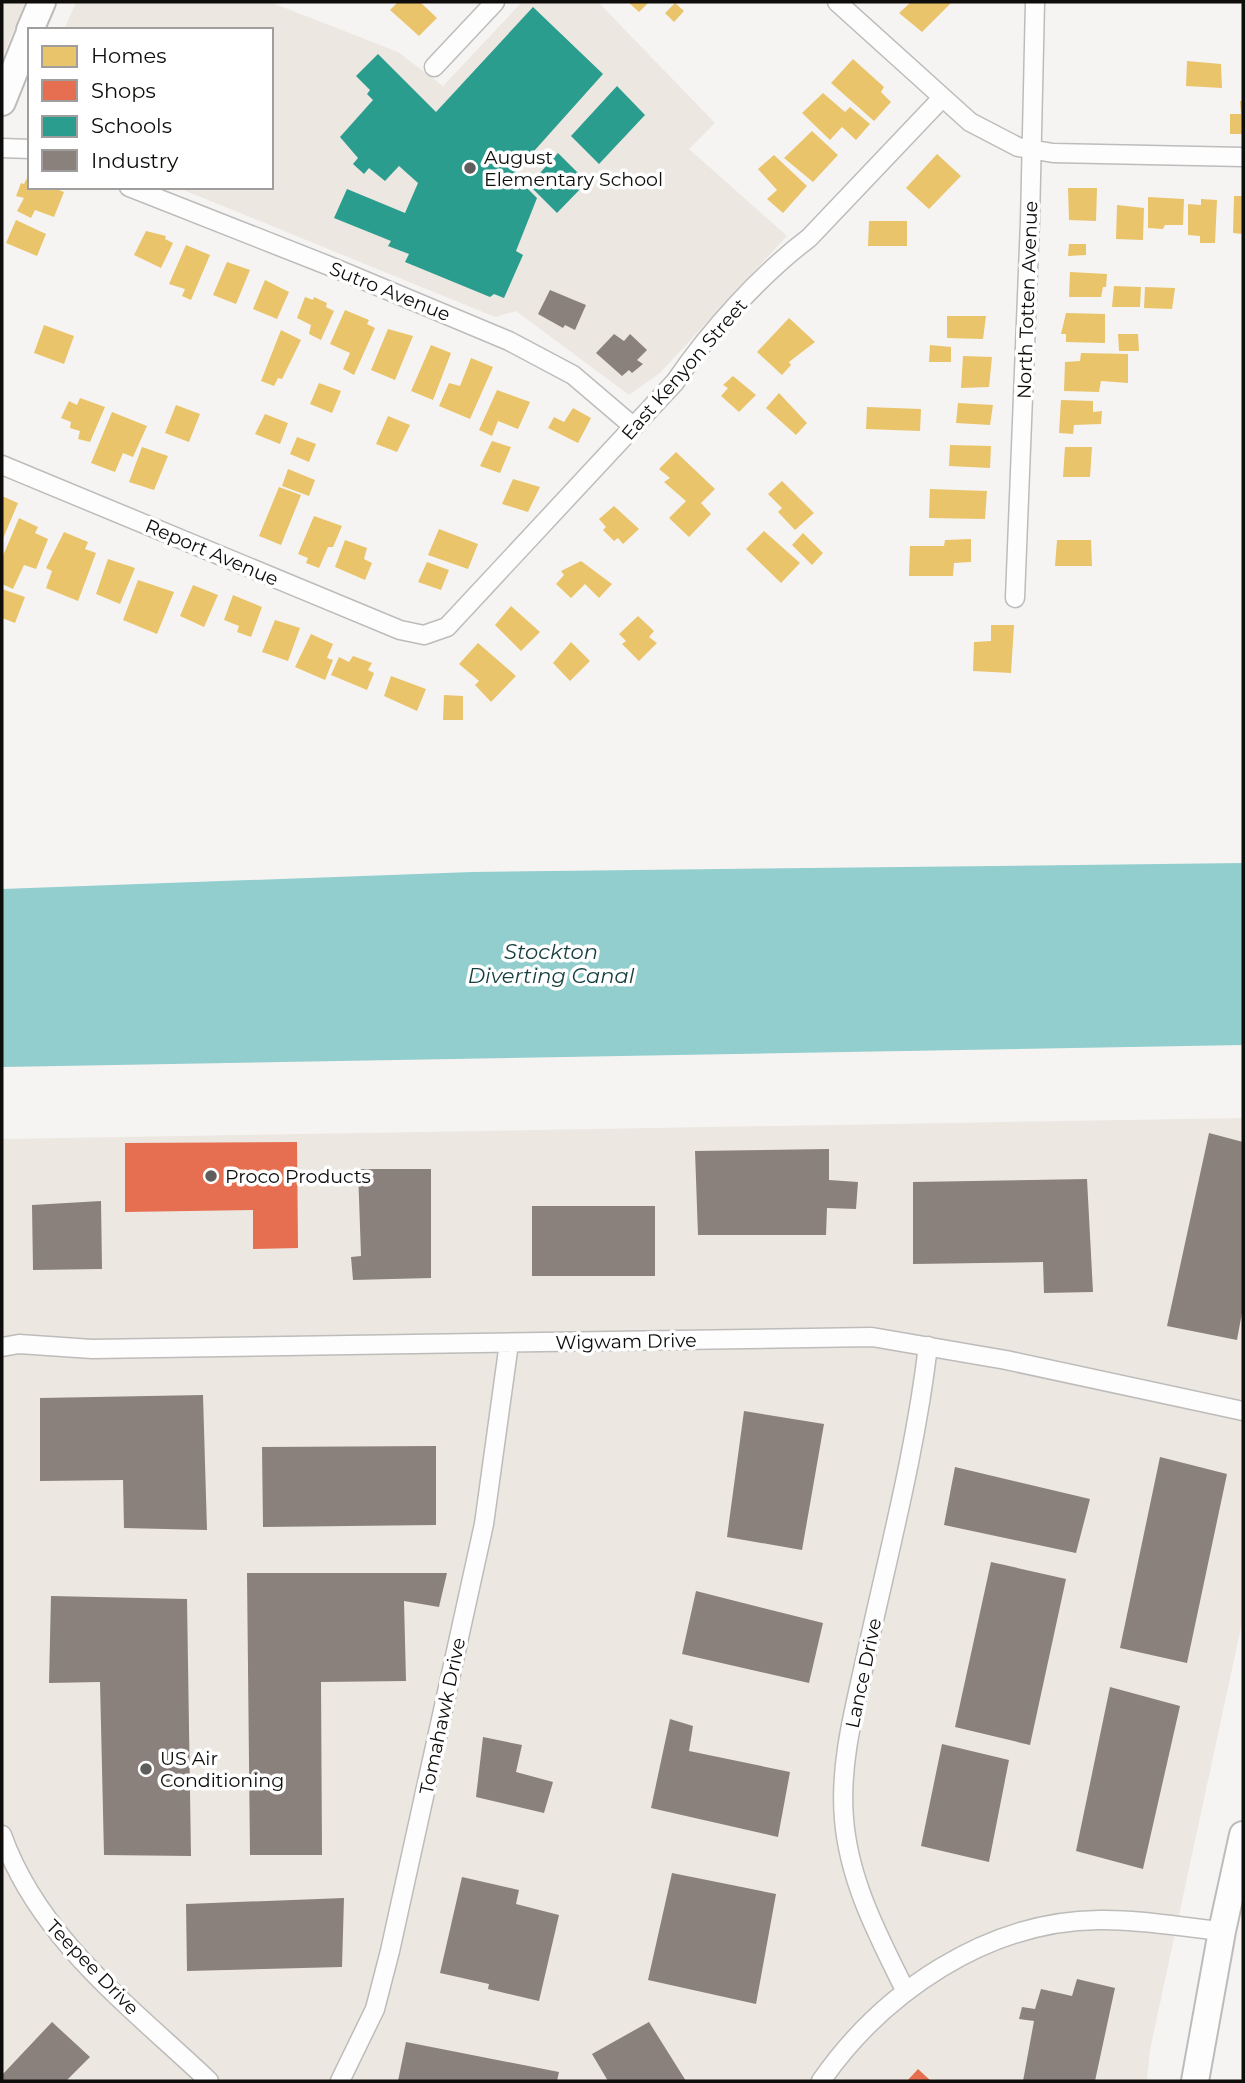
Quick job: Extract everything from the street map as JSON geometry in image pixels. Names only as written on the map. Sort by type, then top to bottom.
[{"type":"street","points":[[31,28],[42,2]]},
{"type":"street","points":[[434,67],[495,2]]},
{"type":"street","points":[[837,2],[942,98],[981,128],[1010,144],[1053,153],[1243,157]]},
{"type":"street","name":"North Totten Avenue","points":[[1015,598],[1035,2]]},
{"type":"street","points":[[2,102],[28,36]]},
{"type":"street","name":"East Kenyon Street","points":[[424,635],[447,628],[457,618],[634,427],[674,382],[694,354],[777,265],[809,238],[942,98]]},
{"type":"street","points":[[2,148],[28,149]]},
{"type":"street","name":"Sutro Avenue","points":[[134,189],[337,269],[509,341],[573,375],[634,427]]},
{"type":"street","name":"Report Avenue","points":[[2,465],[400,630],[424,635]]},
{"type":"street","name":"Wigwam Drive","points":[[2,1347],[19,1344],[92,1349],[872,1337],[928,1346],[1243,1411]]},
{"type":"street","name":"Tomahawk Drive","points":[[340,2081],[355,2058],[375,2009],[390,1951],[490,1497],[509,1343]]},
{"type":"street","name":"Lance Drive","points":[[906,1993],[867,1912],[851,1865],[843,1792],[845,1763],[857,1698],[922,1401],[928,1346]]},
{"type":"street","name":"Teepee Drive","points":[[2,1835],[22,1882],[57,1935],[209,2081]]},
{"type":"street","points":[[1195,2081],[1222,1931],[1243,1835]]},
{"type":"street","points":[[821,2081],[858,2033],[906,1993],[951,1962],[985,1945],[1033,1930],[1098,1920],[1222,1931]]},
{"type":"shaded area","points":[[2,2],[25,2],[2,59]]},
{"type":"shaded area","name":"August Elementary School","points":[[76,2],[270,2],[398,52],[443,86],[522,2],[598,2],[715,123],[689,149],[787,236],[660,373],[629,395],[516,311],[495,317],[181,189],[273,189],[273,28],[65,28]]},
{"type":"shaded area","points":[[1243,1118],[1243,1618],[1150,2050],[1147,2081],[2,2081],[2,1139]]},
{"type":"water","name":"Stockton Diverting Canal","points":[[1243,863],[1243,1045],[2,1067],[2,889],[472,872]]},
{"type":"building: Homes","points":[[398,2],[420,2],[437,18],[419,36],[390,10]]},
{"type":"building: Homes","points":[[628,2],[649,2],[639,12]]},
{"type":"building: Homes","points":[[911,2],[952,2],[922,32],[899,13]]},
{"type":"building: Homes","points":[[675,3],[684,11],[674,22],[665,13]]},
{"type":"building: Homes","points":[[853,59],[884,87],[881,92],[891,102],[874,121],[831,83]]},
{"type":"building: Homes","points":[[1187,61],[1221,64],[1222,88],[1186,86]]},
{"type":"building: Homes","points":[[823,93],[845,112],[850,107],[870,124],[856,140],[842,127],[830,140],[802,113]]},
{"type":"building: Homes","points":[[1240,101],[1243,101],[1243,134],[1230,134],[1230,114],[1241,114]]},
{"type":"building: Homes","points":[[812,131],[838,155],[813,182],[784,158]]},
{"type":"building: Homes","points":[[937,154],[961,176],[929,209],[906,188]]},
{"type":"building: Homes","points":[[774,155],[807,186],[783,213],[767,199],[777,190],[758,169]]},
{"type":"building: Homes","points":[[27,178],[28,189],[56,189],[64,192],[54,217],[35,210],[31,218],[17,211],[24,198],[16,196],[21,183],[24,184]]},
{"type":"building: Homes","points":[[1068,188],[1097,188],[1096,221],[1069,220]]},
{"type":"building: Homes","points":[[1234,196],[1243,196],[1243,234],[1233,233]]},
{"type":"building: Homes","points":[[1148,197],[1184,199],[1183,225],[1165,225],[1163,229],[1148,228]]},
{"type":"building: Homes","points":[[1201,199],[1217,200],[1215,243],[1200,243],[1200,236],[1188,235],[1188,204],[1201,205]]},
{"type":"building: Homes","points":[[1117,205],[1144,208],[1143,240],[1116,239]]},
{"type":"building: Homes","points":[[16,220],[46,234],[37,256],[6,243]]},
{"type":"building: Homes","points":[[869,221],[907,221],[907,246],[868,246]]},
{"type":"building: Homes","points":[[146,231],[166,236],[165,239],[173,243],[161,268],[134,255]]},
{"type":"building: Homes","points":[[1069,244],[1086,244],[1086,255],[1068,256]]},
{"type":"building: Homes","points":[[186,245],[210,255],[191,300],[182,296],[185,289],[169,284]]},
{"type":"building: Homes","points":[[227,262],[250,270],[236,304],[213,295]]},
{"type":"building: Homes","points":[[1070,272],[1107,274],[1106,287],[1103,287],[1101,297],[1069,297]]},
{"type":"building: Homes","points":[[265,280],[289,292],[277,319],[253,309]]},
{"type":"building: Homes","points":[[1114,286],[1141,287],[1140,307],[1112,307]]},
{"type":"building: Homes","points":[[1145,287],[1175,288],[1172,309],[1144,308]]},
{"type":"building: Homes","points":[[305,297],[313,300],[314,297],[327,303],[326,307],[334,311],[321,340],[309,334],[311,325],[297,318]]},
{"type":"building: Homes","points":[[345,310],[369,320],[367,324],[375,328],[354,375],[343,369],[350,353],[330,344]]},
{"type":"building: Homes","points":[[1066,313],[1105,314],[1105,343],[1066,342],[1066,334],[1061,334]]},
{"type":"building: Homes","points":[[947,316],[986,316],[983,339],[947,338]]},
{"type":"building: Homes","points":[[789,318],[815,342],[789,362],[791,365],[782,375],[757,352]]},
{"type":"building: Homes","points":[[44,325],[74,336],[64,364],[34,353]]},
{"type":"building: Homes","points":[[388,329],[413,336],[395,380],[371,370]]},
{"type":"building: Homes","points":[[281,330],[301,340],[282,379],[278,378],[274,386],[261,381]]},
{"type":"building: Homes","points":[[1118,334],[1138,334],[1139,351],[1119,351]]},
{"type":"building: Homes","points":[[431,345],[451,353],[433,400],[411,391]]},
{"type":"building: Homes","points":[[930,345],[951,347],[951,362],[929,362]]},
{"type":"building: Homes","points":[[1081,353],[1128,354],[1128,383],[1101,381],[1099,392],[1064,391],[1065,362],[1080,361]]},
{"type":"building: Homes","points":[[963,356],[992,357],[989,387],[961,388]]},
{"type":"building: Homes","points":[[471,358],[493,367],[470,419],[439,406],[449,383],[460,386]]},
{"type":"building: Homes","points":[[733,376],[756,395],[739,412],[721,396],[728,388],[723,385]]},
{"type":"building: Homes","points":[[319,383],[341,391],[332,413],[310,404]]},
{"type":"building: Homes","points":[[497,390],[530,402],[518,429],[498,421],[492,436],[479,430]]},
{"type":"building: Homes","points":[[779,393],[807,423],[796,435],[766,408]]},
{"type":"building: Homes","points":[[80,398],[105,407],[90,442],[78,439],[80,431],[70,428],[71,422],[61,418],[69,401],[77,405]]},
{"type":"building: Homes","points":[[1061,400],[1093,401],[1093,412],[1102,411],[1101,424],[1074,425],[1073,434],[1059,433]]},
{"type":"building: Homes","points":[[958,403],[993,405],[990,425],[956,423]]},
{"type":"building: Homes","points":[[176,405],[200,414],[189,442],[165,433]]},
{"type":"building: Homes","points":[[867,407],[921,409],[920,431],[866,429]]},
{"type":"building: Homes","points":[[573,408],[591,418],[578,443],[548,428],[554,417],[564,422]]},
{"type":"building: Homes","points":[[112,412],[147,426],[133,457],[123,453],[115,472],[91,463]]},
{"type":"building: Homes","points":[[265,414],[288,423],[280,444],[255,434]]},
{"type":"building: Homes","points":[[388,416],[410,425],[397,452],[376,444]]},
{"type":"building: Homes","points":[[297,437],[316,444],[309,462],[290,454]]},
{"type":"building: Homes","points":[[492,441],[511,447],[500,473],[480,466]]},
{"type":"building: Homes","points":[[950,445],[991,446],[990,468],[949,466]]},
{"type":"building: Homes","points":[[142,447],[168,456],[154,490],[129,482]]},
{"type":"building: Homes","points":[[1065,447],[1092,447],[1090,477],[1063,477]]},
{"type":"building: Homes","points":[[676,452],[715,489],[701,503],[711,514],[689,537],[669,518],[686,501],[664,482],[670,478],[659,469]]},
{"type":"building: Homes","points":[[288,469],[315,480],[309,496],[282,486]]},
{"type":"building: Homes","points":[[513,479],[540,487],[528,512],[502,504]]},
{"type":"building: Homes","points":[[782,481],[814,513],[795,530],[778,512],[782,508],[768,494]]},
{"type":"building: Homes","points":[[279,487],[301,495],[281,545],[259,536]]},
{"type":"building: Homes","points":[[930,489],[987,491],[985,519],[929,518]]},
{"type":"building: Homes","points":[[2,496],[18,503],[2,541]]},
{"type":"building: Homes","points":[[614,506],[639,529],[623,544],[618,538],[614,541],[603,530],[606,527],[599,519]]},
{"type":"building: Homes","points":[[314,516],[342,526],[333,547],[328,547],[319,568],[306,563],[308,558],[298,554]]},
{"type":"building: Homes","points":[[19,518],[38,527],[35,533],[48,539],[36,569],[24,565],[13,589],[2,584],[2,558]]},
{"type":"building: Homes","points":[[439,529],[478,544],[468,569],[428,555]]},
{"type":"building: Homes","points":[[764,531],[800,563],[781,583],[746,549]]},
{"type":"building: Homes","points":[[64,532],[88,542],[85,549],[96,553],[78,601],[46,588],[52,571],[46,568]]},
{"type":"building: Homes","points":[[803,533],[823,553],[812,565],[792,545]]},
{"type":"building: Homes","points":[[971,539],[971,562],[954,563],[953,576],[909,576],[910,546],[944,546],[945,540]]},
{"type":"building: Homes","points":[[345,540],[367,548],[364,559],[372,563],[365,580],[335,567]]},
{"type":"building: Homes","points":[[1057,540],[1091,540],[1092,566],[1055,566]]},
{"type":"building: Homes","points":[[108,559],[135,568],[120,604],[96,594]]},
{"type":"building: Homes","points":[[581,561],[612,584],[599,598],[585,584],[571,598],[556,584],[564,575],[561,571]]},
{"type":"building: Homes","points":[[427,562],[449,570],[441,590],[418,582]]},
{"type":"building: Homes","points":[[138,580],[174,592],[157,634],[123,620]]},
{"type":"building: Homes","points":[[193,585],[218,595],[204,627],[180,616]]},
{"type":"building: Homes","points":[[2,589],[25,597],[15,623],[2,618]]},
{"type":"building: Homes","points":[[233,595],[262,607],[251,637],[237,632],[239,626],[224,620]]},
{"type":"building: Homes","points":[[511,606],[540,632],[521,651],[495,625]]},
{"type":"building: Homes","points":[[638,616],[654,631],[649,637],[657,643],[639,661],[622,644],[626,641],[619,634]]},
{"type":"building: Homes","points":[[275,620],[300,628],[288,661],[262,652]]},
{"type":"building: Homes","points":[[991,625],[1014,625],[1011,673],[973,671],[974,642],[991,641]]},
{"type":"building: Homes","points":[[311,634],[333,644],[327,658],[333,660],[325,680],[295,667]]},
{"type":"building: Homes","points":[[571,642],[590,661],[570,681],[553,663]]},
{"type":"building: Homes","points":[[478,643],[516,676],[491,702],[475,685],[479,681],[459,664]]},
{"type":"building: Homes","points":[[353,656],[372,663],[368,670],[374,673],[367,690],[331,675],[339,657],[349,662]]},
{"type":"building: Homes","points":[[391,676],[426,689],[417,711],[384,696]]},
{"type":"building: Homes","points":[[444,695],[463,696],[463,720],[443,720]]},
{"type":"building: Shops","name":"Proco Products","points":[[297,1142],[298,1248],[253,1249],[253,1210],[125,1212],[125,1143]]},
{"type":"building: Shops","points":[[918,2069],[931,2081],[907,2081]]},
{"type":"building: Schools","points":[[533,7],[603,74],[509,179],[524,185],[537,198],[516,251],[523,255],[504,298],[494,294],[490,297],[405,262],[409,254],[388,246],[391,241],[334,218],[347,189],[405,213],[418,183],[399,166],[385,181],[369,168],[364,174],[353,164],[358,158],[340,137],[373,100],[367,94],[370,90],[356,76],[378,54],[436,112]]},
{"type":"building: Schools","points":[[617,86],[645,115],[599,164],[571,136]]},
{"type":"building: Schools","points":[[558,153],[587,182],[557,213],[529,185]]},
{"type":"building: Industry","points":[[550,290],[586,305],[575,330],[565,325],[563,328],[538,314]]},
{"type":"building: Industry","points":[[614,334],[624,341],[630,334],[647,350],[637,360],[643,364],[632,373],[629,370],[622,376],[596,353]]},
{"type":"building: Industry","points":[[1209,1133],[1243,1142],[1243,1307],[1237,1340],[1167,1326]]},
{"type":"building: Industry","points":[[829,1149],[829,1180],[858,1182],[856,1209],[827,1208],[826,1235],[698,1235],[695,1151]]},
{"type":"building: Industry","points":[[358,1169],[431,1169],[431,1278],[353,1280],[351,1257],[361,1256]]},
{"type":"building: Industry","points":[[1087,1179],[1093,1292],[1044,1293],[1043,1262],[913,1264],[913,1182]]},
{"type":"building: Industry","points":[[101,1201],[102,1269],[33,1270],[32,1205]]},
{"type":"building: Industry","points":[[532,1206],[655,1206],[655,1276],[532,1276]]},
{"type":"building: Industry","points":[[203,1395],[207,1530],[124,1528],[123,1480],[40,1481],[40,1398]]},
{"type":"building: Industry","points":[[744,1411],[824,1424],[802,1550],[727,1537]]},
{"type":"building: Industry","points":[[436,1446],[436,1525],[263,1527],[262,1447]]},
{"type":"building: Industry","points":[[1160,1457],[1227,1474],[1187,1663],[1120,1648]]},
{"type":"building: Industry","points":[[955,1467],[1090,1499],[1076,1553],[944,1525]]},
{"type":"building: Industry","points":[[991,1562],[1066,1579],[1030,1745],[955,1727]]},
{"type":"building: Industry","points":[[247,1573],[447,1573],[439,1607],[404,1601],[406,1681],[321,1682],[322,1855],[250,1855]]},
{"type":"building: Industry","points":[[696,1591],[823,1623],[809,1683],[682,1654]]},
{"type":"building: Industry","name":"US Air Conditioning","points":[[51,1596],[187,1599],[191,1856],[104,1855],[100,1682],[49,1683]]},
{"type":"building: Industry","points":[[1110,1687],[1180,1706],[1143,1869],[1076,1851]]},
{"type":"building: Industry","points":[[670,1719],[693,1726],[689,1751],[790,1772],[778,1837],[651,1808]]},
{"type":"building: Industry","points":[[483,1737],[522,1745],[516,1772],[553,1782],[544,1813],[476,1797]]},
{"type":"building: Industry","points":[[942,1744],[1009,1760],[989,1862],[921,1846]]},
{"type":"building: Industry","points":[[672,1873],[776,1894],[756,2004],[648,1980]]},
{"type":"building: Industry","points":[[462,1877],[519,1890],[516,1904],[559,1915],[539,2001],[488,1989],[489,1984],[440,1973]]},
{"type":"building: Industry","points":[[344,1898],[342,1967],[187,1971],[186,1904]]},
{"type":"building: Industry","points":[[1077,1979],[1115,1988],[1095,2081],[1023,2081],[1034,2021],[1019,2019],[1022,2007],[1035,2009],[1041,1989],[1072,1996]]},
{"type":"building: Industry","points":[[52,2022],[90,2057],[66,2081],[2,2081],[2,2075]]},
{"type":"building: Industry","points":[[649,2022],[686,2081],[608,2081],[592,2054]]},
{"type":"building: Industry","points":[[406,2042],[559,2072],[557,2081],[398,2081]]},
{"type":"place","name":"August Elementary School","points":[[470,168]]},
{"type":"place","name":"Proco Products","points":[[211,1176]]},
{"type":"place","name":"US Air Conditioning","points":[[146,1769]]}]
